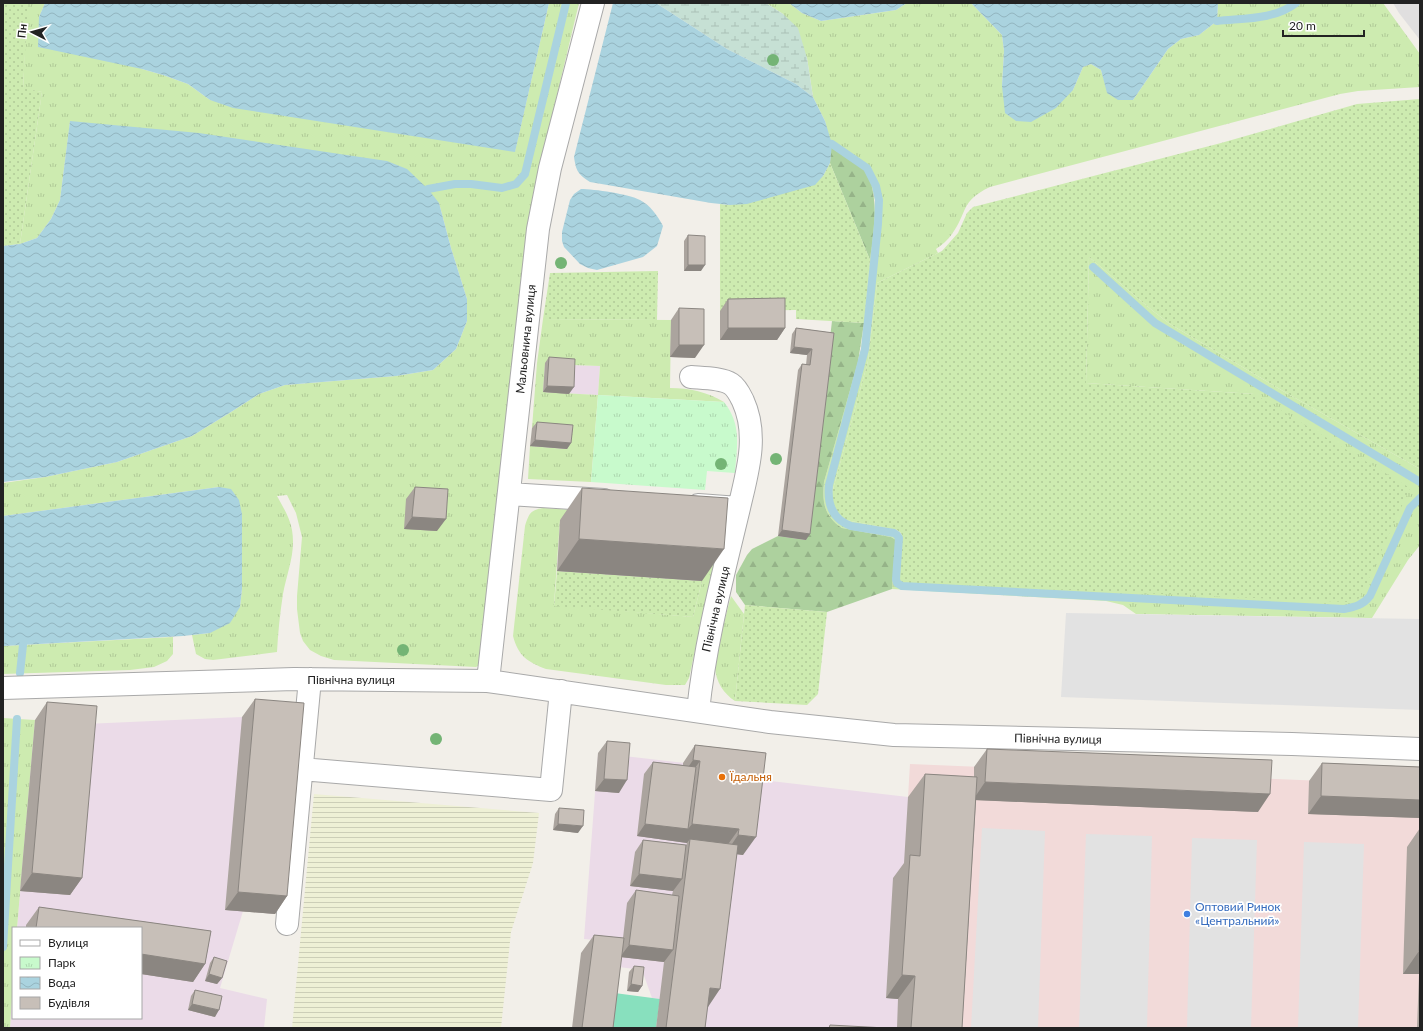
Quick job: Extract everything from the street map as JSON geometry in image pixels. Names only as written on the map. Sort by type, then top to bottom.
[{"type":"street","name":"Мальовнича вулиця","points":[[488,681],[538,229],[560,129],[593,3]]},
{"type":"street","name":"Північна вулиця","points":[[691,377],[713,379],[730,384],[739,393],[745,406],[750,426],[751,446],[748,471],[707,645],[701,679],[698,712]]},
{"type":"street","points":[[509,494],[624,501]]},
{"type":"street","points":[[677,504],[739,508]]},
{"type":"street","points":[[287,924],[310,679]]},
{"type":"street","name":"Північна вулиця","points":[[3,688],[310,679],[488,681],[770,722],[894,734],[1299,744],[1420,749]]},
{"type":"street","points":[[301,769],[551,790],[561,691]]},
{"type":"shaded area","points":[[1393,3],[1420,3],[1420,40],[1399,13]]},
{"type":"shaded area","points":[[571,365],[600,366],[598,395],[543,392]]},
{"type":"shaded area","points":[[1066,613],[1420,619],[1420,710],[1061,697]]},
{"type":"shaded area","points":[[242,717],[292,721],[275,914],[243,911],[220,988],[267,999],[264,1028],[10,1028],[12,997],[12,1019],[142,1019],[142,927],[17,927],[35,720],[85,724]]},
{"type":"shaded area","points":[[598,753],[754,771],[753,779],[908,797],[961,800],[947,1028],[656,1028],[660,999],[652,998],[642,970],[619,967],[615,942],[584,939]]},
{"type":"shaded area","name":"Оптовий Ринок «Центральний»","points":[[910,764],[1420,785],[1420,1028],[947,1028],[908,797]]},
{"type":"shaded area","points":[[982,828],[1045,831],[1038,1028],[971,1028]]},
{"type":"shaded area","points":[[1086,834],[1152,836],[1147,1028],[1079,1028]]},
{"type":"shaded area","points":[[1192,838],[1257,840],[1251,1028],[1187,1028]]},
{"type":"shaded area","points":[[1304,842],[1364,844],[1358,1028],[1298,1028]]},
{"type":"green space","points":[[3,3],[28,3],[23,88],[42,92],[20,244],[3,246]]},
{"type":"green space","points":[[27,3],[45,3],[39,17],[142,69],[188,84],[210,100],[515,151],[549,3],[579,3],[540,166],[481,664],[476,667],[334,660],[321,656],[310,650],[303,641],[300,633],[297,609],[302,537],[296,513],[287,495],[277,496],[290,521],[293,547],[282,601],[277,652],[213,660],[205,659],[196,654],[192,635],[210,633],[240,607],[242,589],[242,514],[219,487],[3,516],[3,483],[45,477],[117,462],[192,436],[259,394],[285,385],[396,376],[433,370],[456,349],[467,321],[467,299],[439,203],[70,122],[60,200],[51,219],[37,238],[20,244],[42,92],[23,89]]},
{"type":"green space","points":[[656,3],[766,3],[783,14],[798,28],[807,58],[813,97],[796,84],[727,49]]},
{"type":"green space","points":[[766,3],[789,3],[802,13],[821,21],[896,10],[907,3],[971,3],[1002,35],[1004,51],[1002,86],[1073,90],[1083,67],[1091,64],[1101,70],[1108,93],[1133,100],[1168,49],[1181,39],[1199,35],[1217,21],[1218,3],[1383,3],[1420,54],[1420,87],[1358,91],[1340,94],[990,187],[980,192],[969,202],[952,234],[936,249],[938,253],[877,283],[868,361],[832,493],[846,520],[897,530],[902,536],[1254,394],[1086,383],[1089,257],[1170,324],[1283,391],[1420,469],[1420,545],[1408,560],[1372,618],[1136,614],[1123,605],[1106,601],[892,589],[896,540],[891,537],[842,528],[831,519],[823,496],[824,482],[861,350],[875,200],[872,187],[857,163],[831,146],[825,121],[813,97],[807,58],[783,14]]},
{"type":"green space","points":[[1420,99],[1420,469],[1283,391],[1170,324],[1089,257],[1086,383],[1254,394],[1410,488],[1360,598],[1349,602],[904,583],[899,579],[901,533],[897,530],[846,520],[837,512],[832,493],[868,361],[877,283],[942,251],[958,233],[967,213],[973,207],[1221,143],[1357,104]]},
{"type":"green space","points":[[831,146],[857,163],[864,170],[873,189],[874,226],[870,260],[830,163]]},
{"type":"green space","points":[[830,163],[870,260],[864,323],[796,319],[796,310],[720,311],[720,204],[730,205],[823,176]]},
{"type":"green space","points":[[658,271],[657,320],[543,319],[550,273]]},
{"type":"green space","points":[[543,319],[671,320],[670,388],[698,391],[724,402],[598,395],[591,482],[528,479],[530,446],[566,449],[532,428],[537,363]],"holes":[[[545,364],[600,366],[598,395],[543,392]]]},
{"type":"green space","points":[[832,321],[864,323],[858,362],[824,482],[824,502],[831,519],[842,528],[891,537],[896,540],[892,589],[827,612],[745,605],[736,592],[736,575],[752,549],[778,536],[806,540]]},
{"type":"green space","points":[[598,395],[724,402],[734,419],[736,427],[737,445],[735,473],[707,471],[705,490],[591,482]]},
{"type":"green space","points":[[543,508],[589,511],[560,520],[554,605],[693,617],[702,581],[706,530],[715,559],[689,678],[685,685],[666,685],[546,669],[529,661],[521,653],[513,636],[525,526],[533,511]]},
{"type":"green space","points":[[557,571],[702,581],[693,617],[554,606]]},
{"type":"green space","points":[[731,596],[744,614],[735,701],[727,695],[721,687],[717,678],[715,665],[716,654]]},
{"type":"green space","points":[[745,605],[827,612],[818,694],[807,705],[735,701]]},
{"type":"green space","points":[[173,637],[173,654],[167,661],[154,667],[130,670],[3,674],[3,646]]},
{"type":"green space","points":[[3,718],[35,720],[17,927],[12,927],[12,997],[10,1028],[3,1028]]},
{"type":"green space","points":[[314,794],[539,813],[533,863],[511,932],[501,1028],[292,1028]]},
{"type":"green space","points":[[607,992],[660,999],[656,1028],[602,1028]]},
{"type":"water","points":[[45,3],[549,3],[515,152],[233,108],[210,100],[188,84],[163,75],[142,69],[38,47],[39,17]]},
{"type":"water","points":[[613,3],[656,3],[727,49],[796,84],[813,97],[825,121],[832,144],[830,163],[823,176],[815,185],[747,204],[730,205],[590,182],[583,177],[578,172],[574,157]]},
{"type":"water","points":[[789,3],[907,3],[896,10],[821,21],[802,13]]},
{"type":"water","points":[[971,3],[1218,3],[1217,21],[1199,35],[1181,39],[1168,49],[1133,100],[1118,100],[1107,93],[1101,70],[1091,64],[1083,67],[1073,90],[1056,108],[1031,122],[1016,121],[1005,113],[1002,86],[1004,51],[1002,35]]},
{"type":"water","points":[[70,121],[199,133],[387,161],[407,169],[428,189],[439,203],[467,299],[467,321],[456,349],[433,370],[396,376],[285,385],[259,394],[192,436],[117,462],[45,477],[3,482],[3,246],[20,244],[37,238],[51,219],[60,200]]},
{"type":"water","points":[[581,189],[620,194],[644,202],[659,218],[663,226],[657,246],[643,257],[597,270],[580,264],[564,247],[562,232],[570,200],[574,194]]},
{"type":"water","points":[[219,487],[231,489],[239,500],[242,514],[242,589],[240,607],[230,623],[210,633],[183,636],[3,646],[3,516]]},
{"type":"building","points":[[688,235],[705,236],[705,265],[688,265]]},
{"type":"building","points":[[785,298],[785,328],[728,328],[728,299]]},
{"type":"building","points":[[679,308],[704,309],[704,345],[679,345]]},
{"type":"building","points":[[796,328],[834,333],[810,534],[782,530],[802,364],[810,365],[812,349],[794,347]]},
{"type":"building","points":[[549,357],[575,359],[574,387],[547,386]]},
{"type":"building","points":[[537,422],[573,425],[571,443],[535,440]]},
{"type":"building","points":[[415,487],[448,489],[446,519],[412,517]]},
{"type":"building","points":[[582,488],[728,498],[724,549],[579,539]]},
{"type":"building","points":[[255,699],[304,703],[287,896],[238,892]]},
{"type":"building","points":[[47,702],[97,706],[82,878],[32,873]]},
{"type":"building","points":[[607,741],[630,743],[627,780],[604,779]]},
{"type":"building","points":[[695,745],[766,753],[756,837],[738,835],[739,829],[692,824],[700,761],[693,760]]},
{"type":"building","points":[[987,749],[1272,760],[1270,794],[985,782]]},
{"type":"building","points":[[653,762],[696,767],[688,829],[645,824]]},
{"type":"building","points":[[1322,763],[1420,767],[1420,800],[1321,796]]},
{"type":"building","points":[[925,774],[977,777],[962,1028],[911,1028],[915,976],[902,975],[910,855],[920,856]]},
{"type":"building","points":[[559,808],[584,810],[583,826],[558,824]]},
{"type":"building","points":[[690,839],[738,845],[720,989],[710,988],[705,1028],[666,1028]]},
{"type":"building","points":[[643,840],[686,845],[682,879],[639,874]]},
{"type":"building","points":[[636,890],[679,896],[673,950],[629,945]]},
{"type":"building","points":[[39,907],[211,931],[205,964],[142,954],[142,927],[36,927]]},
{"type":"building","points":[[1420,926],[1420,951],[1419,951]]},
{"type":"building","points":[[594,935],[624,938],[613,1028],[582,1028]]},
{"type":"building","points":[[214,957],[227,961],[222,978],[209,974]]},
{"type":"building","points":[[634,966],[644,967],[642,986],[631,984]]},
{"type":"building","points":[[195,990],[222,996],[219,1010],[192,1004]]},
{"type":"building","points":[[830,1025],[886,1028],[829,1028]]},
{"type":"waterway","points":[[428,189],[455,184],[471,184],[502,188],[516,184],[525,174],[566,3]]},
{"type":"waterway","points":[[1217,21],[1258,17],[1278,13],[1296,3]]},
{"type":"waterway","points":[[832,144],[867,168],[876,186],[879,200],[878,224],[865,349],[829,485],[829,498],[835,515],[845,523],[851,526],[894,533],[897,535],[899,538],[897,583],[902,586],[1344,609],[1365,602],[1370,596],[1410,508],[1420,498]]},
{"type":"waterway","points":[[1093,267],[1155,323],[1420,482]]},
{"type":"waterway","points":[[20,673],[23,645]]},
{"type":"waterway","points":[[3,947],[17,719]]},
{"type":"place","name":"Їдальня","points":[[722,777]]},
{"type":"place","name":"Оптовий Ринок «Центральний»","points":[[1187,914]]}]
